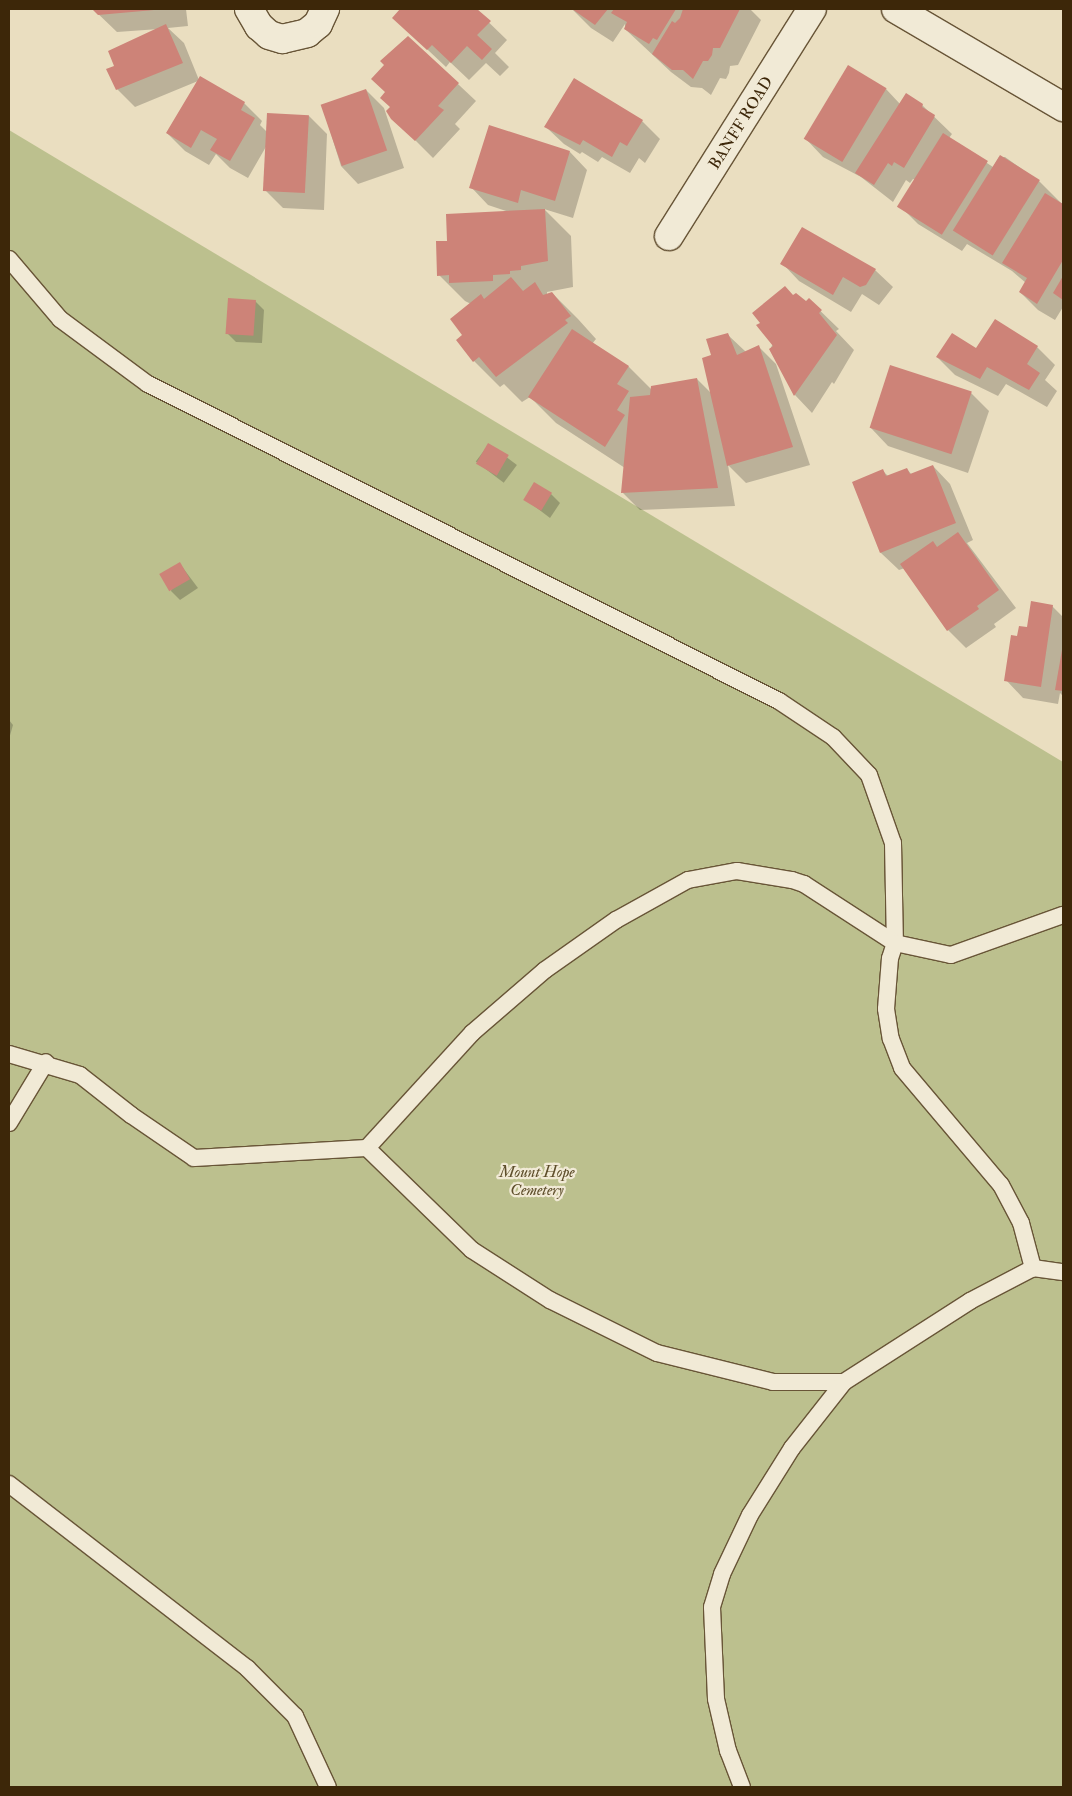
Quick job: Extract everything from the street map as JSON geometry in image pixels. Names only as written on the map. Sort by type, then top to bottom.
[{"type":"street","points":[[249,9],[258,26],[269,35],[282,39],[307,33],[318,24],[325,9]]},
{"type":"street","name":"BANFF ROAD","points":[[669,236],[812,9]]},
{"type":"street","points":[[896,9],[1063,107]]},
{"type":"lane","points":[[9,259],[60,319],[148,384],[779,701],[833,737],[869,775],[894,843],[895,943],[890,958],[886,1009],[891,1039],[902,1068],[1001,1185],[1021,1223],[1033,1268]]},
{"type":"lane","points":[[9,1054],[46,1062],[80,1075],[131,1115],[194,1158],[367,1148],[472,1033],[544,970],[616,920],[688,880],[737,871],[792,880],[804,884],[895,943],[952,955],[1063,915]]},
{"type":"lane","points":[[9,1123],[46,1062]]},
{"type":"lane","points":[[367,1148],[472,1250],[550,1300],[657,1353],[773,1382],[844,1382]]},
{"type":"lane","points":[[742,1787],[728,1751],[716,1700],[712,1607],[722,1574],[750,1515],[792,1448],[844,1382],[970,1301],[1033,1268],[1063,1272]]},
{"type":"lane","points":[[9,1484],[247,1668],[294,1716],[328,1787]]},
{"type":"green space","name":"Mount Hope Cemetery","points":[[9,130],[1063,762],[1063,1787],[9,1787]]},
{"type":"building","points":[[92,9],[154,9],[154,10],[98,15]]},
{"type":"building","points":[[400,9],[477,9],[491,21],[477,35],[492,49],[482,60],[467,46],[451,63],[432,45],[427,50],[392,18]]},
{"type":"building","points":[[572,9],[608,9],[595,25]]},
{"type":"building","points":[[614,9],[676,9],[657,40],[653,38],[649,44],[624,29],[627,22],[611,13]]},
{"type":"building","points":[[683,9],[740,9],[720,48],[713,48],[712,55],[708,61],[703,61],[693,79],[683,70],[672,70],[652,54],[672,21],[675,23],[680,18]]},
{"type":"building","points":[[166,24],[183,63],[116,90],[106,69],[114,66],[108,51]]},
{"type":"building","points":[[408,36],[459,83],[438,106],[444,110],[415,141],[391,119],[386,111],[390,107],[380,98],[385,92],[371,79],[384,65],[380,61]]},
{"type":"building","points":[[848,65],[887,88],[842,162],[804,139]]},
{"type":"building","points":[[200,76],[245,102],[241,110],[255,118],[230,161],[210,150],[217,139],[201,130],[191,148],[166,133]]},
{"type":"building","points":[[574,78],[643,120],[627,146],[620,142],[612,157],[583,140],[580,145],[544,127]]},
{"type":"building","points":[[366,89],[387,150],[342,166],[321,105]]},
{"type":"building","points":[[906,93],[923,104],[922,107],[935,115],[934,118],[904,168],[894,162],[892,166],[888,163],[874,185],[855,173]]},
{"type":"building","points":[[267,113],[309,115],[305,193],[263,191]]},
{"type":"building","points":[[489,125],[570,151],[555,201],[521,190],[518,203],[469,188]]},
{"type":"building","points":[[943,133],[988,161],[942,235],[897,207]]},
{"type":"building","points":[[1000,155],[1040,180],[993,255],[953,230]]},
{"type":"building","points":[[1045,193],[1063,204],[1063,260],[1037,304],[1019,292],[1027,278],[1002,263]]},
{"type":"building","points":[[545,209],[548,261],[521,266],[521,270],[510,271],[510,274],[493,275],[493,281],[449,283],[449,275],[437,276],[436,241],[447,241],[446,214]]},
{"type":"building","points":[[802,227],[876,269],[866,285],[860,287],[843,277],[833,295],[780,264]]},
{"type":"building","points":[[1063,276],[1063,300],[1053,293]]},
{"type":"building","points":[[511,277],[523,291],[535,282],[543,295],[552,292],[571,316],[565,320],[568,323],[496,377],[479,357],[473,362],[456,340],[462,335],[450,319],[481,294],[484,299]]},
{"type":"building","points":[[785,286],[793,295],[796,293],[806,301],[809,298],[822,310],[819,313],[837,335],[794,396],[769,349],[773,346],[756,325],[760,323],[752,313]]},
{"type":"building","points":[[228,298],[256,300],[253,336],[225,334]]},
{"type":"building","points":[[995,319],[1038,346],[1027,364],[1040,373],[1029,390],[987,367],[980,379],[936,357],[952,333],[976,348]]},
{"type":"building","points":[[572,329],[629,366],[617,384],[629,391],[617,410],[625,415],[605,447],[528,397]]},
{"type":"building","points":[[728,333],[737,355],[759,345],[793,447],[727,466],[702,358],[711,355],[706,339]]},
{"type":"building","points":[[890,365],[972,392],[951,454],[870,428]]},
{"type":"building","points":[[697,378],[718,488],[621,493],[630,397],[650,395],[651,386]]},
{"type":"building","points":[[488,443],[509,455],[497,476],[476,464]]},
{"type":"building","points":[[933,465],[956,523],[880,553],[852,482],[883,469],[886,476],[907,468],[910,474]]},
{"type":"building","points":[[534,482],[552,493],[541,511],[523,500]]},
{"type":"building","points":[[958,532],[999,590],[977,606],[979,609],[947,631],[900,564],[933,541],[937,547]]},
{"type":"building","points":[[180,562],[190,579],[169,591],[159,574]]},
{"type":"building","points":[[1031,601],[1053,605],[1041,687],[1004,681],[1011,635],[1017,636],[1019,626],[1027,627]]},
{"type":"building","points":[[1063,650],[1063,691],[1055,690]]}]
